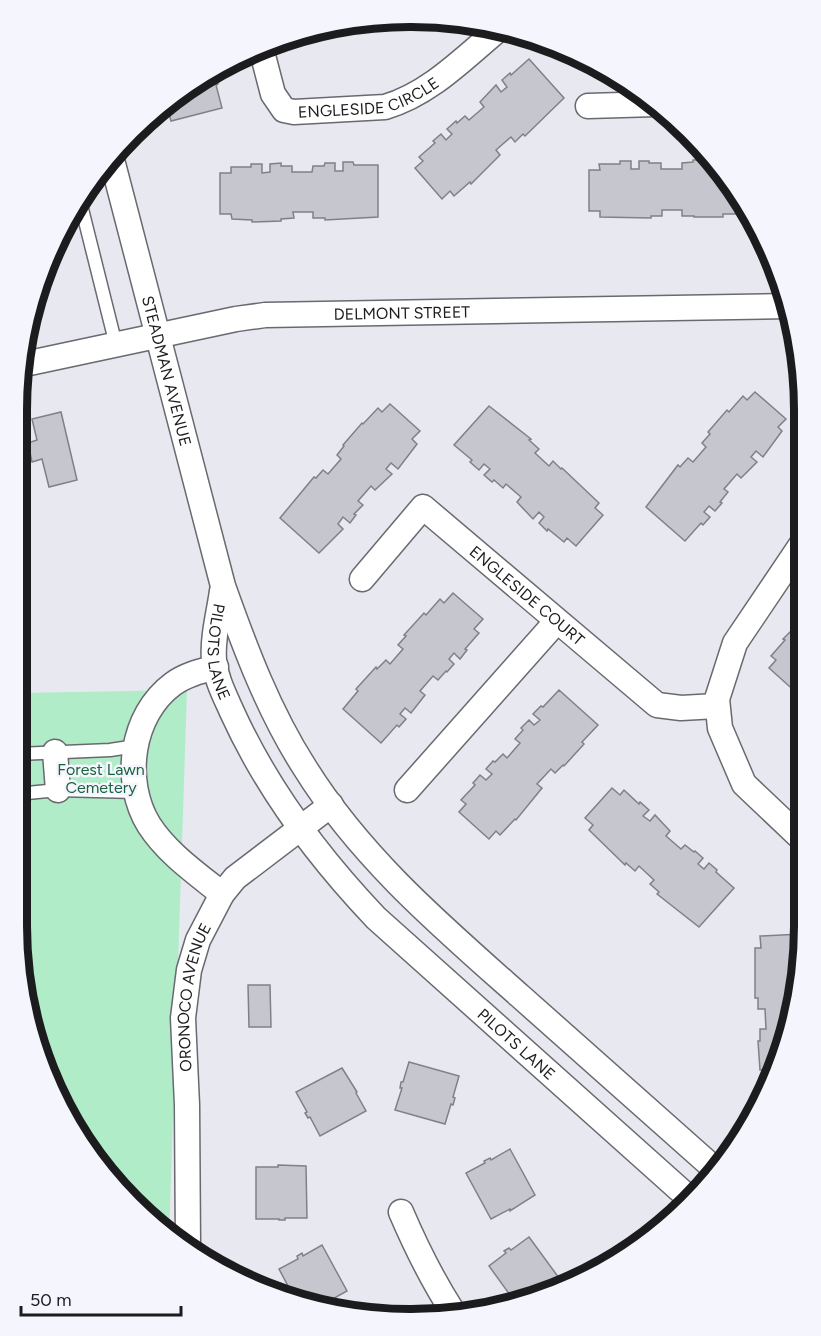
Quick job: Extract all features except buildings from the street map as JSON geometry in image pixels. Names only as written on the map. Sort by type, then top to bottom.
[{"type":"street","name":"ENGLESIDE CIRCLE","points":[[263,56],[273,94],[284,110],[294,112],[385,107],[413,96],[436,81],[491,35]]},
{"type":"street","points":[[588,106],[642,104]]},
{"type":"street","name":"STEADMAN AVENUE","points":[[114,168],[223,586]]},
{"type":"street","name":"DELMONT STREET","points":[[30,363],[236,319],[265,315],[780,306]]},
{"type":"street","name":"ENGLESIDE COURT","points":[[362,579],[423,507],[556,622],[657,705],[681,708],[717,706]]},
{"type":"street","points":[[794,556],[735,644],[723,676],[717,706],[720,728],[744,784],[794,831]]},
{"type":"street","name":"PILOTS LANE","points":[[223,586],[214,651],[218,681],[241,732],[269,782],[302,828],[376,918],[684,1195]]},
{"type":"street","name":"PILOTS LANE","points":[[223,586],[247,653],[269,702],[304,768],[355,838],[433,919],[710,1165]]},
{"type":"street","points":[[407,790],[556,622]]},
{"type":"street","points":[[216,667],[181,679],[162,694],[144,719],[136,746],[134,772],[135,792],[148,823],[168,849],[222,894]]},
{"type":"street","points":[[55,752],[58,790]]},
{"type":"street","name":"ORONOCO AVENUE","points":[[188,1238],[187,1105],[183,1018],[189,970],[198,940],[222,894],[235,878],[331,805]]},
{"type":"street","points":[[533,1060],[560,1031]]},
{"type":"street","points":[[401,1212],[413,1240],[450,1307]]},
{"type":"lane","points":[[83,212],[116,345]]},
{"type":"lane","points":[[27,754],[110,750],[136,746]]},
{"type":"lane","points":[[27,793],[58,790],[135,792]]},
{"type":"green space","name":"Forest Lawn Cemetery","points":[[187,690],[169,1224],[139,1197],[92,1139],[78,1117],[56,1072],[40,1025],[30,976],[27,926],[27,693]]}]
